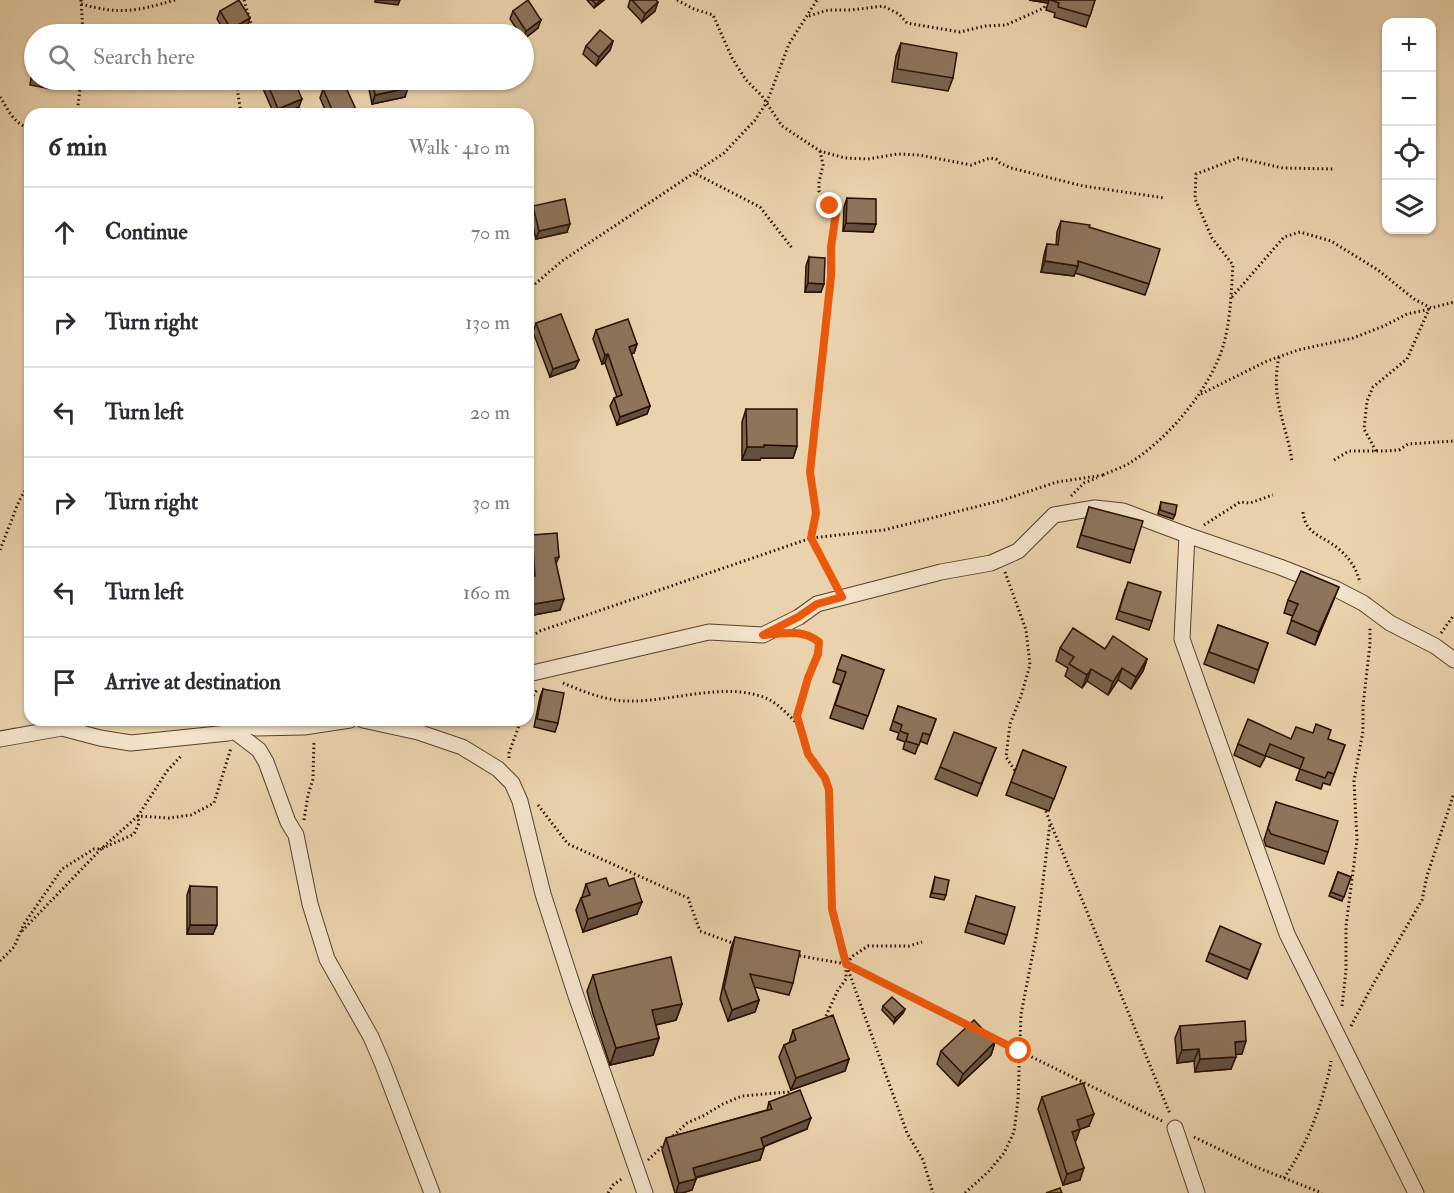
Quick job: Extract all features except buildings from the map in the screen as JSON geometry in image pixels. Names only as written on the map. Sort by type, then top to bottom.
[{"type":"street","points":[[534,673],[708,632],[763,635],[798,617],[817,604],[941,572],[991,563],[1018,551],[1054,515],[1095,507],[1123,511],[1336,589],[1363,603],[1390,623],[1436,646],[1454,660]]},
{"type":"street","points":[[1187,535],[1182,639],[1287,934],[1333,1026],[1336,1049],[1416,1193]]},
{"type":"street","points":[[237,731],[252,726]]},
{"type":"street","points":[[0,739],[62,728],[131,743],[237,731],[311,726]]},
{"type":"street","points":[[390,726],[418,732],[462,747],[498,769],[512,783],[520,801],[550,916],[645,1193]]},
{"type":"street","points":[[237,731],[259,750],[266,762],[288,822],[296,835],[310,904],[327,959],[371,1037],[432,1193]]},
{"type":"street","points":[[1175,1128],[1197,1193]]},
{"type":"path","points":[[82,24],[81,2],[103,10],[126,12],[176,0]]},
{"type":"path","points":[[244,0],[251,24]]},
{"type":"path","points":[[676,0],[713,15],[732,58],[746,80],[767,102],[782,126],[820,151],[845,158],[868,159],[898,154],[919,154],[971,165],[990,158],[1011,168],[1072,183],[1165,198]]},
{"type":"path","points":[[534,285],[562,261],[724,153],[755,120],[767,102],[789,44],[817,0]]},
{"type":"path","points":[[807,16],[828,10],[884,6],[899,14],[907,23],[960,32],[985,26],[1006,25],[1044,8],[1047,0]]},
{"type":"path","points":[[78,108],[80,90]]},
{"type":"path","points":[[238,90],[241,108]]},
{"type":"path","points":[[0,97],[6,110],[24,126]]},
{"type":"path","points":[[820,151],[823,165],[819,191],[836,213],[810,472],[816,513],[811,538],[842,597]]},
{"type":"path","points":[[1054,515],[1084,483],[1129,464],[1149,448],[1172,427],[1200,395],[1211,377],[1224,344],[1230,315],[1233,265],[1212,238],[1195,199],[1196,174],[1238,158],[1283,168],[1333,169]]},
{"type":"path","points":[[695,173],[760,207],[792,248]]},
{"type":"path","points":[[1231,298],[1284,237],[1300,232],[1331,241],[1378,270],[1430,309]]},
{"type":"path","points":[[1200,395],[1298,350],[1353,338],[1407,314],[1454,302]]},
{"type":"path","points":[[1376,451],[1364,429],[1367,401],[1373,387],[1407,359],[1430,309]]},
{"type":"path","points":[[1279,357],[1275,375],[1276,398],[1292,460]]},
{"type":"path","points":[[1334,460],[1349,451],[1399,450],[1408,444],[1454,441]]},
{"type":"path","points":[[534,634],[540,630],[811,538],[884,530],[1003,500],[1057,482],[1104,475]]},
{"type":"path","points":[[0,550],[24,492]]},
{"type":"path","points":[[1187,535],[1240,502],[1250,502],[1273,495]]},
{"type":"path","points":[[1303,512],[1304,522],[1310,530],[1340,550],[1354,565],[1360,581],[1363,603],[1371,609],[1363,731],[1354,781],[1357,840],[1346,926],[1345,992],[1340,1014],[1333,1026]]},
{"type":"path","points":[[1000,559],[1026,630],[1030,665],[1010,724],[1006,757],[1020,779]]},
{"type":"path","points":[[1436,646],[1443,628],[1454,615]]},
{"type":"path","points":[[794,633],[801,633],[819,642],[818,654],[797,716],[808,754],[825,778],[829,790],[832,909],[846,964],[908,1133],[922,1160],[933,1193]]},
{"type":"path","points":[[558,682],[596,695],[624,701],[731,691],[752,693],[770,700],[800,726]]},
{"type":"path","points":[[534,692],[539,688]]},
{"type":"path","points":[[296,835],[305,818],[313,779],[313,747],[319,726]]},
{"type":"path","points":[[509,762],[509,753],[519,726]]},
{"type":"path","points":[[138,816],[169,818],[191,815],[214,802],[237,731]]},
{"type":"path","points":[[21,932],[101,849],[138,816],[166,771],[200,736]]},
{"type":"path","points":[[1284,1178],[1296,1160],[1314,1123],[1336,1049],[1422,900],[1427,876],[1454,793]]},
{"type":"path","points":[[1041,801],[1175,1128]]},
{"type":"path","points":[[536,802],[568,844],[688,898],[700,931],[734,944],[746,946]]},
{"type":"path","points":[[0,961],[14,947],[24,924],[62,868],[94,849],[101,849],[134,834],[138,816]]},
{"type":"path","points":[[965,1193],[989,1171],[1004,1153],[1014,1132],[1018,1100],[1021,1014],[1037,932],[1051,822]]},
{"type":"path","points":[[822,1024],[838,990],[846,979],[846,964],[853,956],[868,946],[909,946],[922,942]]},
{"type":"path","points":[[790,954],[846,964],[1256,1167],[1322,1193]]},
{"type":"path","points":[[1331,1063],[1336,1049]]},
{"type":"path","points":[[608,1193],[613,1185],[650,1159],[687,1123],[742,1096],[788,1092],[796,1082]]},
{"type":"route","points":[[830,206],[836,213],[810,472],[816,513],[811,538],[842,597],[817,604],[783,626],[763,635],[801,633],[819,642],[818,654],[797,716],[808,754],[825,778],[829,790],[832,909],[846,964],[1019,1051]]}]
